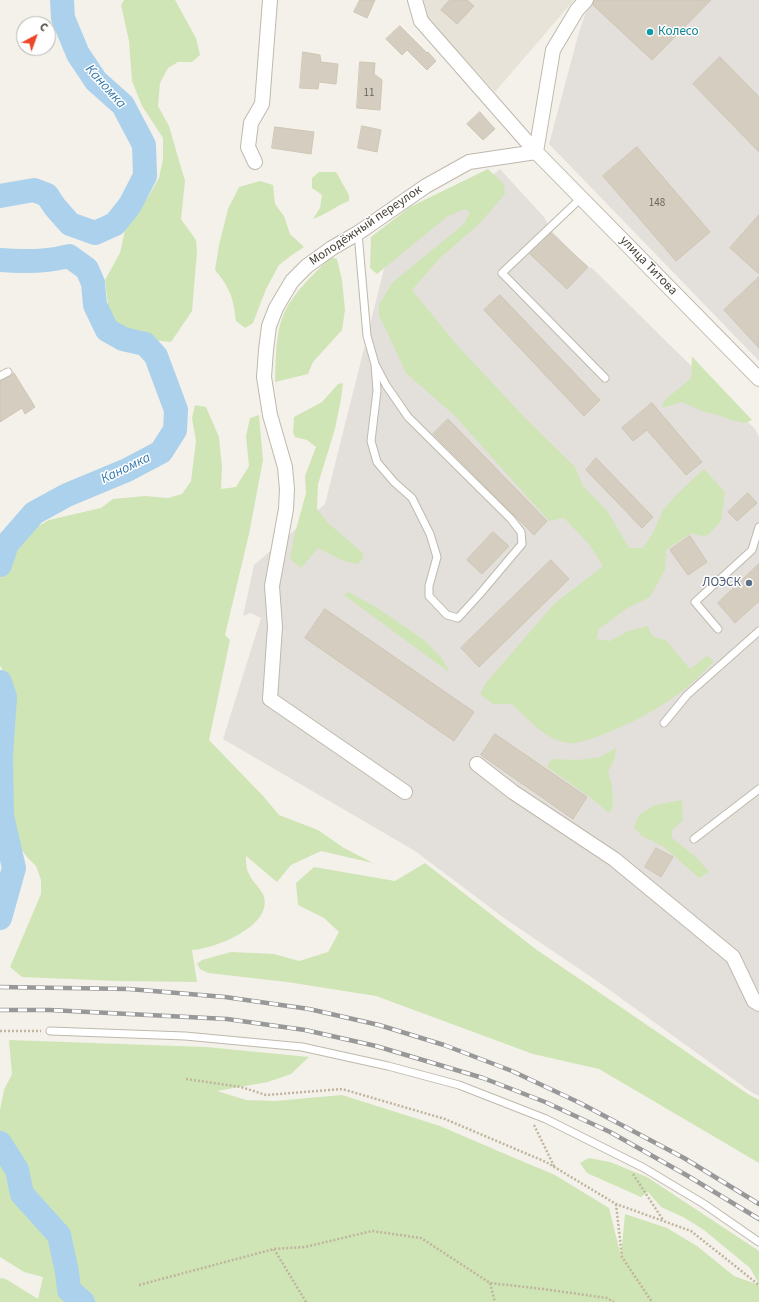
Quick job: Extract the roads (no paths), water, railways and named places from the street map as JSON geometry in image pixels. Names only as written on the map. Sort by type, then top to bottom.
[{"type":"street","points":[[255,162],[248,147],[251,123],[262,104],[270,0]]},
{"type":"street","name":"улица Титова","points":[[415,0],[421,21],[536,152],[759,379]]},
{"type":"street","points":[[536,152],[553,50],[577,10],[586,0]]},
{"type":"street","name":"Молодёжный переулок","points":[[405,792],[336,746],[270,699],[275,627],[272,586],[286,509],[286,489],[285,467],[270,415],[264,377],[269,326],[276,308],[292,281],[307,266],[426,186],[469,162],[536,152]]},
{"type":"street","points":[[477,764],[513,792],[614,859],[733,957],[754,1001],[759,1004]]},
{"type":"lane","points":[[581,198],[502,273],[605,378]]},
{"type":"lane","points":[[358,233],[367,336],[375,364],[386,385],[408,417],[511,519],[521,532],[522,544],[458,618],[447,615],[429,596],[429,586],[437,557],[430,534],[412,498],[394,482],[377,462],[372,441],[377,392],[375,364]]},
{"type":"lane","points":[[0,376],[8,372]]},
{"type":"lane","points":[[718,629],[695,602],[752,550],[759,527]]},
{"type":"lane","points":[[664,723],[687,695],[759,631]]},
{"type":"lane","points":[[694,839],[759,788]]},
{"type":"lane","points":[[50,1031],[185,1036],[302,1047],[388,1066],[459,1085],[546,1119],[644,1168],[704,1204],[759,1242]]},
{"type":"waterway","name":"Каномка","points":[[0,196],[34,190],[47,195],[70,224],[95,233],[115,224],[130,205],[145,176],[144,145],[123,105],[96,81],[78,54],[63,18],[62,0]]},
{"type":"waterway","name":"Каномка","points":[[0,260],[34,261],[69,256],[87,269],[93,283],[95,305],[107,330],[123,339],[145,344],[156,356],[176,410],[175,430],[161,452],[127,470],[67,495],[34,513],[7,544],[0,565]]},
{"type":"waterway","name":"Каномка","points":[[0,682],[5,697],[1,756],[2,816],[14,868],[0,918]]},
{"type":"waterway","name":"Каномка","points":[[0,1143],[17,1170],[22,1194],[59,1235],[67,1272],[69,1290],[83,1302]]},
{"type":"railway","points":[[0,987],[129,989],[225,997],[309,1009],[379,1025],[444,1045],[512,1071],[580,1103],[684,1158],[759,1204]]},
{"type":"railway","points":[[0,1010],[50,1010],[227,1019],[305,1030],[376,1046],[483,1078],[545,1102],[610,1132],[688,1176],[759,1219]]},
{"type":"place","name":"Колесо","points":[[650,32]]},
{"type":"place","name":"ЛОЭСК","points":[[749,583]]}]
